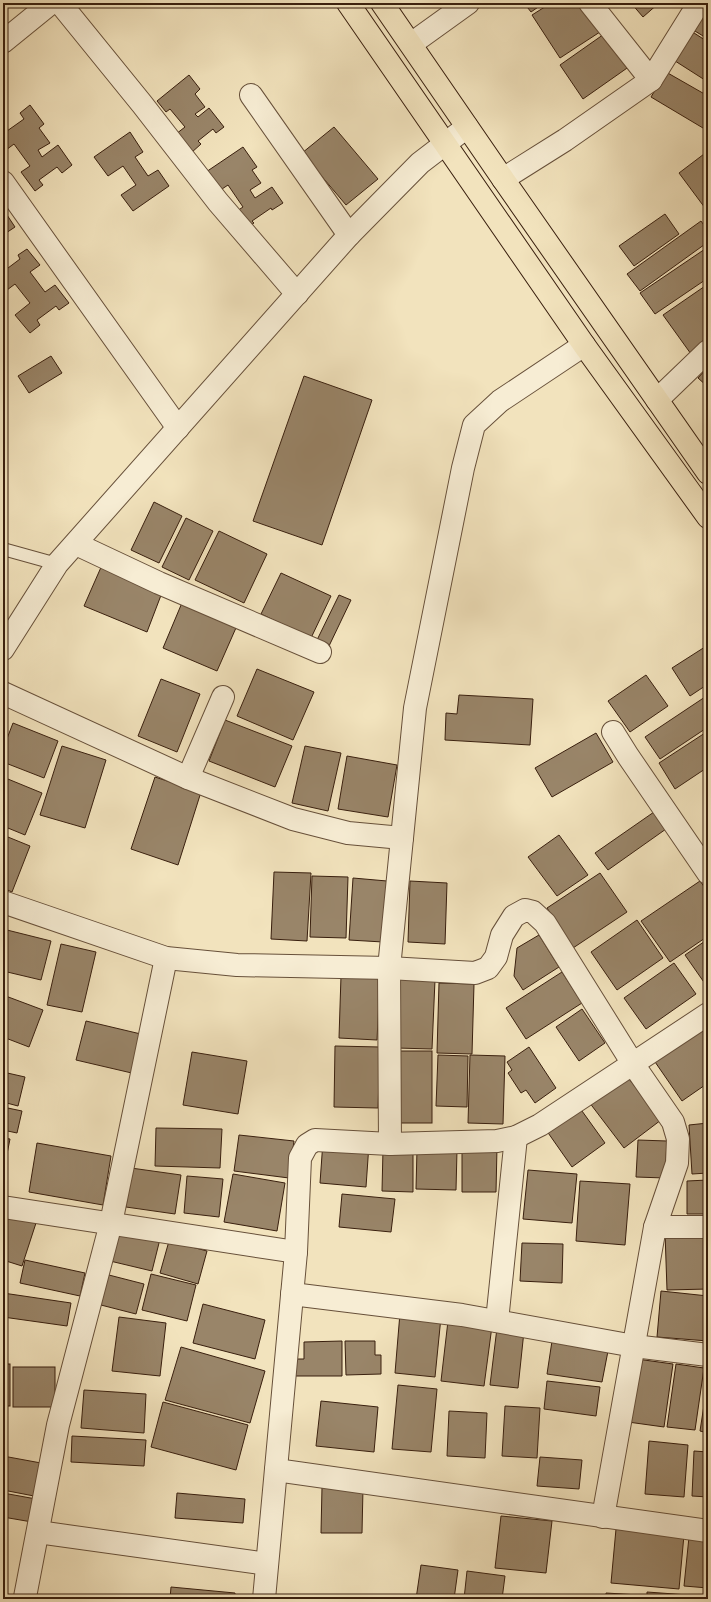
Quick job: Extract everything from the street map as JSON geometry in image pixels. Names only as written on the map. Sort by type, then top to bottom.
[{"type":"highway","points":[[348,3],[584,345],[708,517]]},
{"type":"highway","points":[[382,3],[708,473]]},
{"type":"street","points":[[3,42],[51,3]]},
{"type":"street","points":[[60,3],[142,104],[218,202],[296,294]]},
{"type":"street","points":[[411,44],[468,3]]},
{"type":"street","points":[[590,3],[651,80]]},
{"type":"street","points":[[503,179],[565,140],[651,80],[699,3]]},
{"type":"street","points":[[251,95],[349,235]]},
{"type":"street","points":[[3,649],[57,564],[296,294],[349,235],[420,163],[467,127]]},
{"type":"street","points":[[3,182],[178,428]]},
{"type":"street","points":[[390,1144],[389,968],[415,708],[463,468],[474,425],[500,401],[584,345]]},
{"type":"street","points":[[657,400],[708,351]]},
{"type":"street","points":[[76,544],[320,652]]},
{"type":"street","points":[[3,694],[188,778],[293,819],[348,833],[402,838]]},
{"type":"street","points":[[188,778],[223,697]]},
{"type":"street","points":[[613,732],[708,873]]},
{"type":"street","points":[[3,902],[166,958],[238,965],[389,968],[475,973],[488,968],[496,957],[502,935],[514,916],[525,910],[533,912],[545,923],[633,1064],[673,1122],[678,1139],[677,1163],[655,1227],[603,1517]]},
{"type":"street","points":[[25,1597],[58,1425],[111,1223],[166,958]]},
{"type":"street","points":[[264,1599],[296,1252],[300,1158],[307,1145],[315,1140],[390,1144],[497,1141],[516,1137],[540,1125],[708,1014]]},
{"type":"street","points":[[497,1321],[516,1137]]},
{"type":"street","points":[[3,1206],[296,1252]]},
{"type":"street","points":[[655,1227],[708,1227]]},
{"type":"street","points":[[292,1294],[462,1315],[634,1346],[708,1355]]},
{"type":"street","points":[[276,1470],[708,1531]]},
{"type":"street","points":[[38,1532],[267,1564]]},
{"type":"lane","points":[[3,549],[57,564]]},
{"type":"building","points":[[524,3],[544,3],[531,12]]},
{"type":"building","points":[[551,3],[585,3],[603,30],[560,58],[532,15]]},
{"type":"building","points":[[631,3],[659,3],[643,17]]},
{"type":"building","points":[[708,8],[708,39],[690,28]]},
{"type":"building","points":[[691,31],[708,42],[708,82],[672,59]]},
{"type":"building","points":[[607,32],[630,66],[583,99],[560,65]]},
{"type":"building","points":[[666,72],[708,96],[708,131],[651,97]]},
{"type":"building","points":[[189,75],[200,89],[195,94],[205,107],[195,114],[198,117],[209,108],[224,127],[216,133],[213,129],[198,141],[201,144],[191,153],[176,134],[185,127],[170,109],[166,112],[157,101]]},
{"type":"building","points":[[30,105],[44,124],[39,128],[50,143],[38,150],[42,157],[58,145],[72,165],[62,173],[57,167],[39,180],[43,185],[35,191],[21,172],[30,166],[14,144],[6,150],[3,146],[3,125],[7,131],[24,119],[20,113]]},
{"type":"building","points":[[334,127],[378,179],[346,205],[302,153]]},
{"type":"building","points":[[130,132],[143,152],[135,157],[148,176],[158,170],[169,186],[133,211],[121,195],[136,185],[123,166],[108,176],[94,157]]},
{"type":"building","points":[[243,147],[257,167],[252,170],[261,183],[250,190],[255,198],[272,187],[283,203],[272,210],[271,208],[252,221],[254,223],[245,229],[234,213],[243,207],[228,185],[219,191],[206,172]]},
{"type":"building","points":[[708,151],[708,212],[679,173]]},
{"type":"building","points":[[3,209],[15,227],[3,235]]},
{"type":"building","points":[[665,214],[679,234],[634,266],[619,246]]},
{"type":"building","points":[[701,221],[708,231],[708,242],[640,291],[627,274]]},
{"type":"building","points":[[708,247],[708,278],[655,314],[640,293]]},
{"type":"building","points":[[27,249],[40,265],[30,272],[45,292],[55,285],[69,303],[59,310],[56,306],[37,320],[40,325],[30,333],[15,315],[30,303],[15,284],[3,293],[3,270],[4,271],[20,259],[18,255]]},
{"type":"building","points":[[708,284],[708,338],[691,354],[663,315]]},
{"type":"building","points":[[51,356],[62,373],[29,393],[18,376]]},
{"type":"building","points":[[708,367],[708,387],[698,378]]},
{"type":"building","points":[[304,376],[372,400],[322,545],[253,521]]},
{"type":"building","points":[[154,502],[182,516],[159,563],[131,550]]},
{"type":"building","points":[[186,518],[213,531],[189,580],[162,567]]},
{"type":"building","points":[[219,531],[267,554],[244,603],[195,580]]},
{"type":"building","points":[[102,565],[163,590],[147,632],[84,606]]},
{"type":"building","points":[[281,573],[331,596],[311,638],[261,614]]},
{"type":"building","points":[[339,595],[351,600],[329,646],[317,640]]},
{"type":"building","points":[[184,598],[239,621],[217,671],[163,648]]},
{"type":"building","points":[[708,645],[708,684],[690,696],[672,668]]},
{"type":"building","points":[[257,669],[314,692],[293,740],[237,716]]},
{"type":"building","points":[[646,675],[668,706],[630,732],[608,701]]},
{"type":"building","points":[[161,679],[200,694],[177,752],[138,736]]},
{"type":"building","points":[[459,695],[533,699],[530,745],[445,740],[446,713],[457,714]]},
{"type":"building","points":[[708,695],[708,727],[660,759],[645,737]]},
{"type":"building","points":[[225,720],[292,746],[275,787],[209,761]]},
{"type":"building","points":[[13,723],[58,741],[44,778],[3,762],[3,749]]},
{"type":"building","points":[[708,731],[708,767],[675,789],[659,763]]},
{"type":"building","points":[[596,733],[613,762],[552,797],[535,768]]},
{"type":"building","points":[[62,746],[106,760],[85,828],[40,815]]},
{"type":"building","points":[[305,746],[341,753],[328,811],[292,803]]},
{"type":"building","points":[[347,756],[397,765],[388,817],[338,809]]},
{"type":"building","points":[[3,777],[42,793],[25,835],[3,826]]},
{"type":"building","points":[[155,777],[201,792],[178,865],[131,849]]},
{"type":"building","points":[[654,812],[666,829],[608,870],[595,853]]},
{"type":"building","points":[[3,835],[30,846],[12,892],[3,888]]},
{"type":"building","points":[[559,835],[588,875],[557,896],[528,857]]},
{"type":"building","points":[[274,872],[311,873],[307,941],[271,939]]},
{"type":"building","points":[[600,873],[627,912],[573,948],[547,908]]},
{"type":"building","points":[[312,876],[348,877],[346,938],[310,937]]},
{"type":"building","points":[[353,878],[387,881],[383,942],[349,940]]},
{"type":"building","points":[[410,881],[447,883],[445,944],[408,942]]},
{"type":"building","points":[[700,881],[708,892],[708,936],[670,962],[641,921]]},
{"type":"building","points":[[637,920],[663,958],[617,990],[591,952]]},
{"type":"building","points":[[3,929],[51,941],[41,980],[3,971]]},
{"type":"building","points":[[539,935],[559,967],[523,990],[514,976],[517,948]]},
{"type":"building","points":[[708,939],[708,988],[685,955]]},
{"type":"building","points":[[61,944],[96,952],[82,1012],[47,1005]]},
{"type":"building","points":[[674,963],[696,994],[646,1029],[624,998]]},
{"type":"building","points":[[562,972],[582,1003],[526,1039],[506,1008]]},
{"type":"building","points":[[341,976],[380,978],[377,1040],[339,1038]]},
{"type":"building","points":[[400,978],[435,980],[432,1049],[397,1048]]},
{"type":"building","points":[[439,983],[474,984],[472,1054],[437,1053]]},
{"type":"building","points":[[3,995],[43,1010],[29,1047],[3,1037]]},
{"type":"building","points":[[582,1009],[605,1043],[579,1061],[556,1027]]},
{"type":"building","points":[[86,1021],[145,1035],[136,1074],[76,1060]]},
{"type":"building","points":[[703,1025],[708,1032],[708,1083],[682,1101],[653,1059]]},
{"type":"building","points":[[335,1046],[380,1047],[378,1108],[334,1107]]},
{"type":"building","points":[[529,1047],[556,1088],[535,1103],[526,1090],[521,1093],[508,1073],[512,1070],[507,1062]]},
{"type":"building","points":[[400,1051],[432,1051],[432,1123],[400,1123]]},
{"type":"building","points":[[192,1052],[247,1061],[238,1114],[183,1105]]},
{"type":"building","points":[[438,1055],[468,1056],[467,1107],[436,1106]]},
{"type":"building","points":[[470,1055],[505,1056],[503,1124],[468,1123]]},
{"type":"building","points":[[3,1072],[25,1077],[18,1106],[3,1102]]},
{"type":"building","points":[[626,1075],[661,1120],[624,1148],[589,1102]]},
{"type":"building","points":[[577,1104],[605,1143],[572,1167],[544,1127]]},
{"type":"building","points":[[3,1107],[22,1111],[17,1133],[3,1130]]},
{"type":"building","points":[[708,1123],[708,1173],[692,1174],[689,1125]]},
{"type":"building","points":[[156,1128],[222,1129],[220,1168],[155,1166]]},
{"type":"building","points":[[239,1135],[294,1141],[289,1178],[234,1171]]},
{"type":"building","points":[[3,1138],[10,1139],[3,1174]]},
{"type":"building","points":[[638,1140],[667,1141],[665,1178],[636,1177]]},
{"type":"building","points":[[323,1141],[369,1144],[366,1187],[320,1183]]},
{"type":"building","points":[[37,1143],[111,1156],[103,1205],[29,1192]]},
{"type":"building","points":[[462,1146],[497,1147],[496,1192],[462,1192]]},
{"type":"building","points":[[383,1149],[413,1149],[413,1192],[382,1191]]},
{"type":"building","points":[[417,1149],[457,1150],[456,1190],[416,1189]]},
{"type":"building","points":[[131,1168],[181,1175],[175,1214],[126,1207]]},
{"type":"building","points":[[528,1170],[577,1174],[572,1223],[523,1219]]},
{"type":"building","points":[[233,1174],[285,1183],[277,1231],[224,1222]]},
{"type":"building","points":[[187,1176],[223,1179],[219,1217],[184,1213]]},
{"type":"building","points":[[708,1180],[708,1214],[687,1214],[687,1181]]},
{"type":"building","points":[[580,1181],[630,1184],[625,1245],[576,1241]]},
{"type":"building","points":[[342,1194],[395,1199],[391,1232],[339,1227]]},
{"type":"building","points":[[9,1215],[36,1223],[22,1266],[3,1260],[3,1234]]},
{"type":"building","points":[[118,1228],[160,1239],[152,1271],[110,1261]]},
{"type":"building","points":[[708,1231],[708,1289],[667,1290],[665,1232]]},
{"type":"building","points":[[169,1241],[207,1251],[198,1284],[160,1273]]},
{"type":"building","points":[[522,1243],[563,1244],[562,1283],[520,1281]]},
{"type":"building","points":[[25,1260],[85,1273],[80,1296],[20,1283]]},
{"type":"building","points":[[105,1274],[144,1284],[136,1314],[97,1304]]},
{"type":"building","points":[[151,1274],[196,1285],[187,1321],[142,1310]]},
{"type":"building","points":[[661,1291],[708,1296],[708,1341],[657,1337]]},
{"type":"building","points":[[3,1293],[71,1303],[67,1326],[3,1317]]},
{"type":"building","points":[[203,1304],[265,1320],[255,1359],[193,1343]]},
{"type":"building","points":[[400,1313],[441,1317],[435,1377],[395,1373]]},
{"type":"building","points":[[119,1317],[166,1323],[160,1376],[112,1371]]},
{"type":"building","points":[[448,1321],[492,1326],[484,1386],[441,1381]]},
{"type":"building","points":[[497,1328],[524,1331],[518,1388],[490,1385]]},
{"type":"building","points":[[342,1341],[342,1376],[291,1376],[291,1359],[304,1359],[304,1342]]},
{"type":"building","points":[[345,1341],[375,1341],[375,1355],[381,1355],[381,1374],[346,1375]]},
{"type":"building","points":[[552,1341],[608,1351],[602,1382],[547,1374]]},
{"type":"building","points":[[181,1347],[265,1371],[250,1423],[165,1400]]},
{"type":"building","points":[[637,1359],[673,1364],[664,1427],[628,1422]]},
{"type":"building","points":[[3,1364],[10,1364],[10,1406],[3,1406]]},
{"type":"building","points":[[676,1364],[704,1368],[695,1430],[667,1427]]},
{"type":"building","points":[[13,1367],[55,1367],[55,1407],[13,1407]]},
{"type":"building","points":[[708,1379],[708,1433],[700,1431]]},
{"type":"building","points":[[547,1381],[600,1387],[596,1416],[544,1409]]},
{"type":"building","points":[[398,1385],[437,1389],[431,1452],[392,1449]]},
{"type":"building","points":[[84,1390],[146,1394],[144,1433],[81,1428]]},
{"type":"building","points":[[321,1401],[378,1407],[374,1452],[316,1446]]},
{"type":"building","points":[[163,1402],[248,1425],[236,1470],[151,1447]]},
{"type":"building","points":[[505,1406],[540,1408],[537,1458],[502,1456]]},
{"type":"building","points":[[449,1411],[487,1413],[485,1458],[447,1456]]},
{"type":"building","points":[[72,1436],[146,1440],[144,1466],[71,1462]]},
{"type":"building","points":[[649,1441],[688,1445],[684,1497],[645,1494]]},
{"type":"building","points":[[694,1451],[708,1452],[708,1497],[692,1496]]},
{"type":"building","points":[[3,1456],[41,1463],[34,1496],[3,1490]]},
{"type":"building","points":[[540,1457],[582,1460],[579,1489],[537,1486]]},
{"type":"building","points":[[322,1487],[363,1488],[362,1533],[321,1533]]},
{"type":"building","points":[[3,1493],[36,1499],[32,1522],[3,1517]]},
{"type":"building","points":[[177,1493],[245,1499],[243,1523],[175,1518]]},
{"type":"building","points":[[501,1516],[552,1521],[546,1573],[495,1568]]},
{"type":"building","points":[[616,1529],[684,1535],[679,1589],[611,1583]]},
{"type":"building","points":[[689,1537],[708,1539],[708,1588],[684,1586]]},
{"type":"building","points":[[421,1565],[458,1570],[454,1599],[416,1599]]},
{"type":"building","points":[[467,1571],[505,1576],[502,1599],[464,1599]]},
{"type":"building","points":[[171,1587],[235,1593],[235,1599],[170,1599]]},
{"type":"building","points":[[647,1592],[702,1596],[702,1599],[647,1599]]},
{"type":"building","points":[[606,1593],[639,1595],[639,1599],[606,1599]]}]
